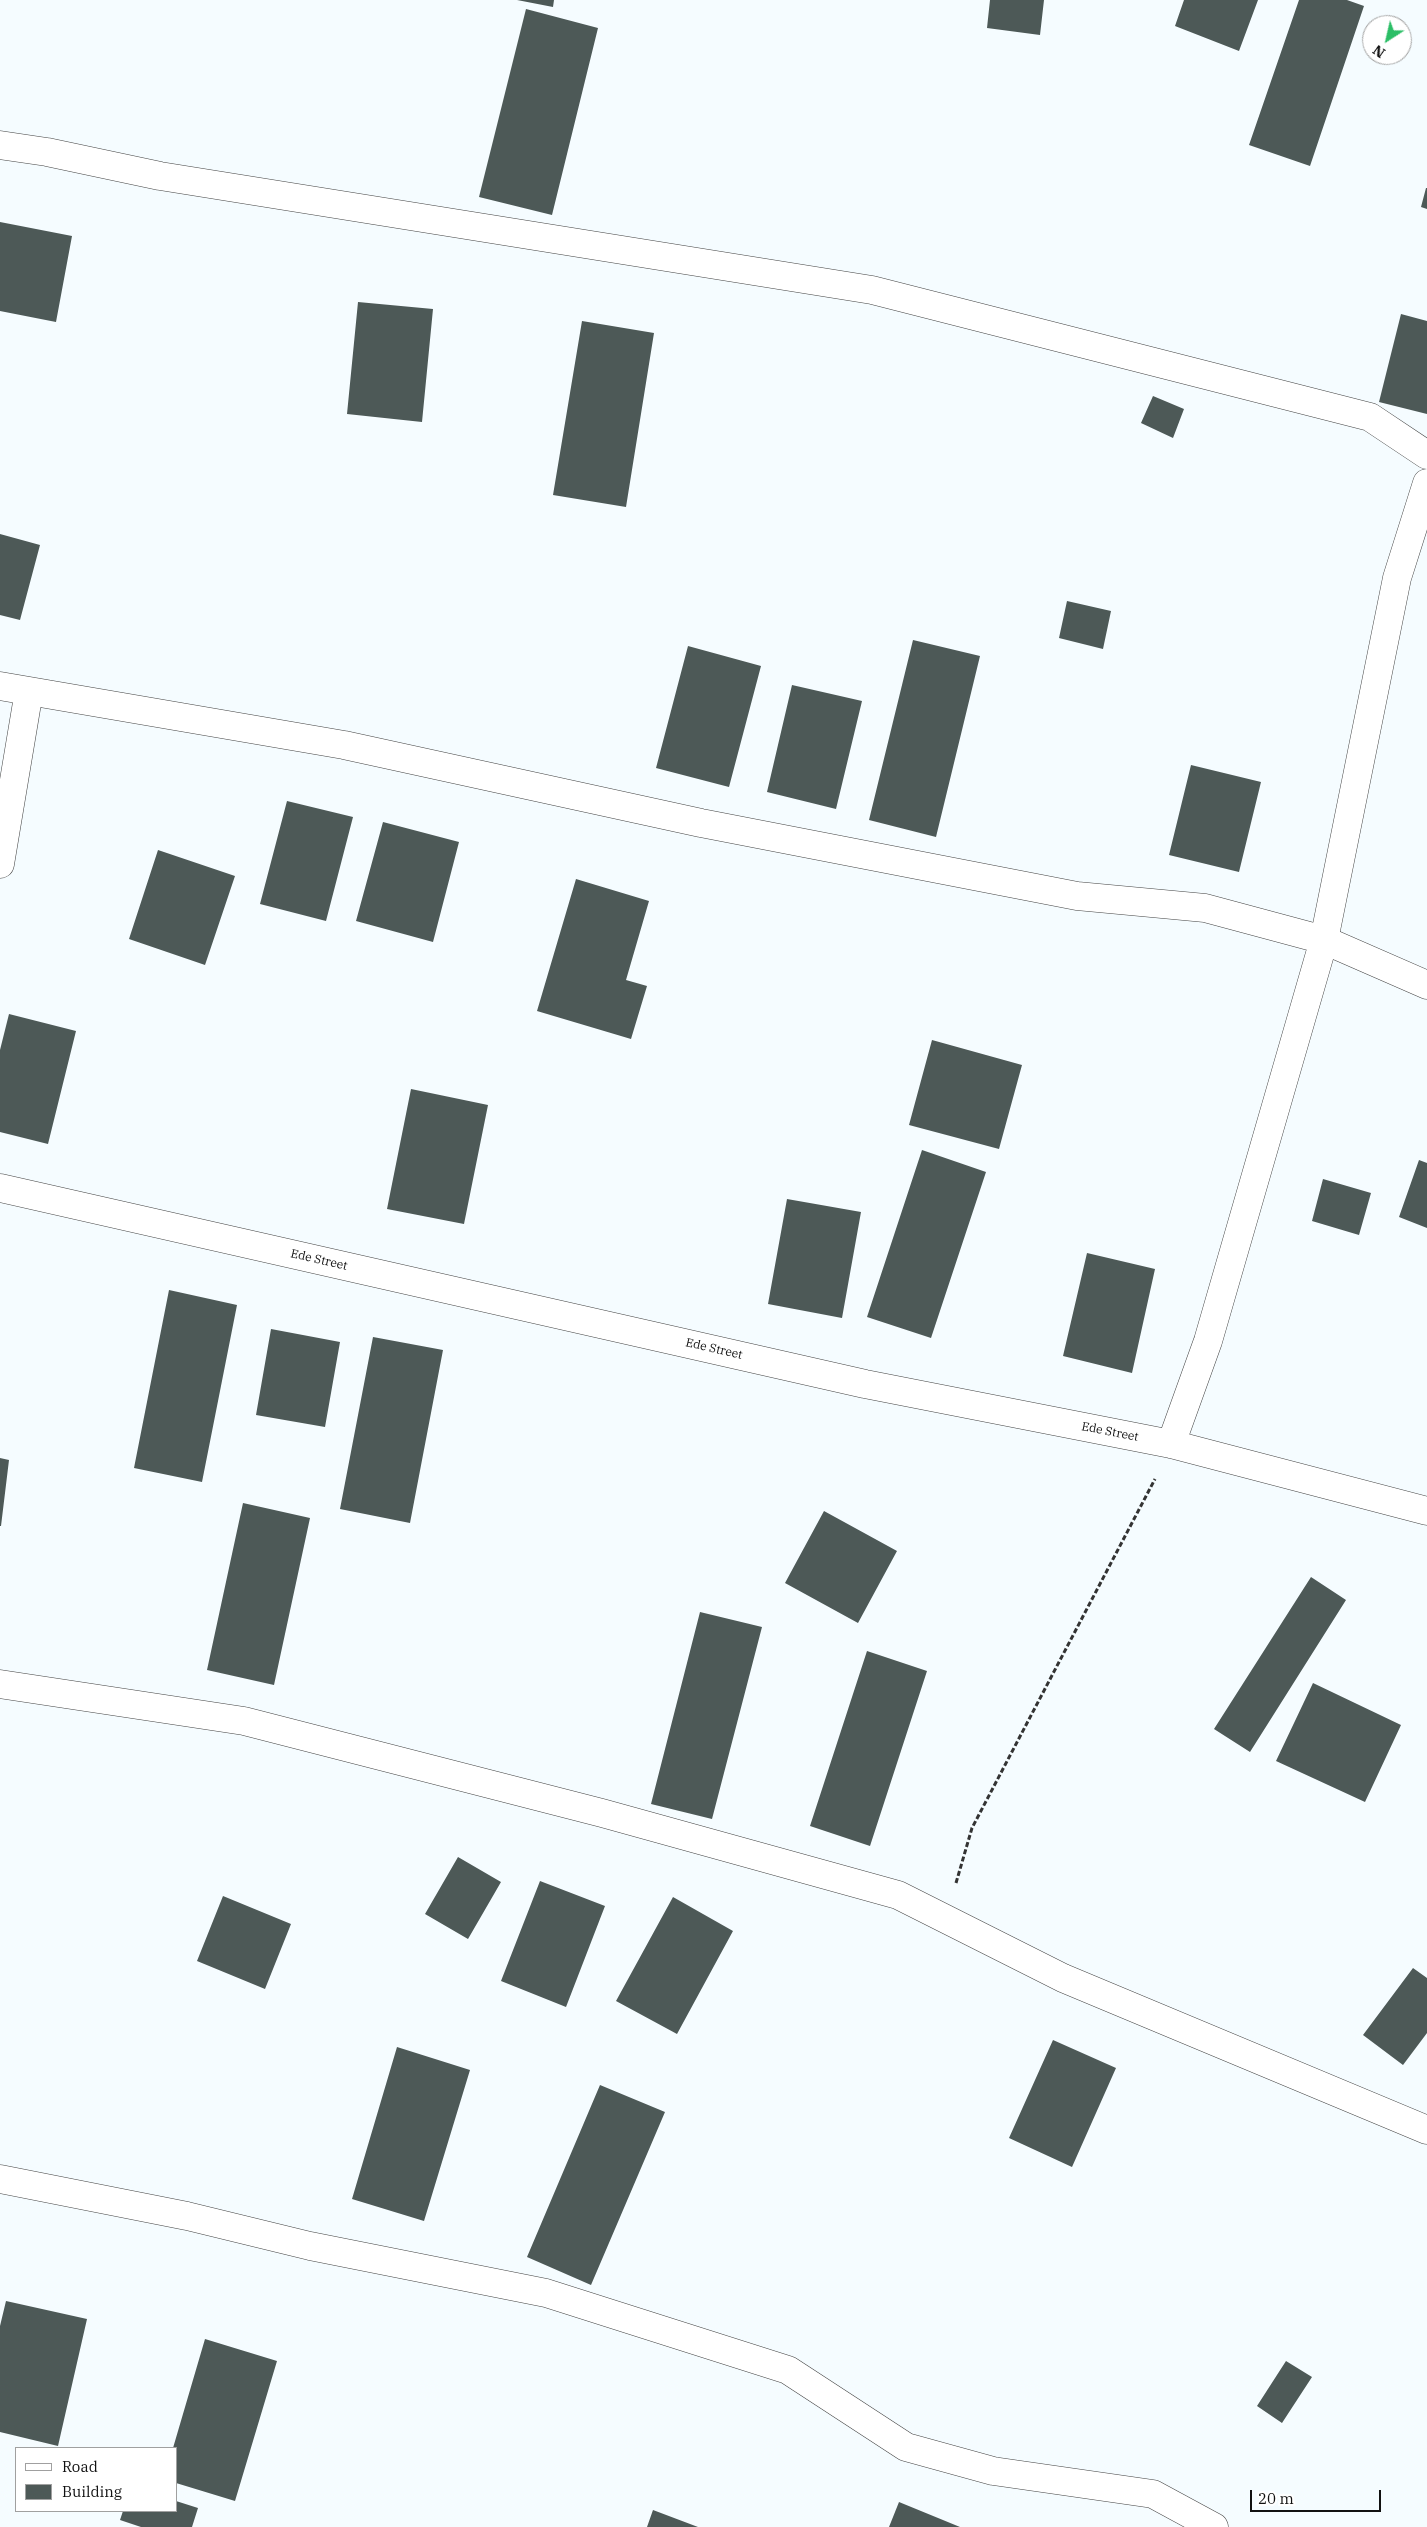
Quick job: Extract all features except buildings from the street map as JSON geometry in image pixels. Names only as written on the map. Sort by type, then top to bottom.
[{"type":"street","points":[[0,146],[47,152],[160,176],[872,290],[1370,417],[1427,455]]},
{"type":"street","points":[[1171,1444],[1208,1341],[1324,940],[1397,578],[1427,483]]},
{"type":"street","points":[[0,686],[344,745],[700,823],[1076,896],[1205,908],[1324,940],[1427,985]]},
{"type":"street","points":[[0,864],[29,691]]},
{"type":"street","name":"Ede Street","points":[[0,1188],[865,1384],[1171,1444],[1427,1511]]},
{"type":"street","points":[[0,1684],[244,1721],[602,1813],[898,1895],[1063,1978],[1427,2130]]},
{"type":"street","points":[[0,2178],[187,2216],[310,2246],[546,2293],[788,2370],[906,2447],[993,2470],[1153,2494],[1214,2527]]},
{"type":"path","points":[[945,1918],[972,1828],[1171,1444]]}]
